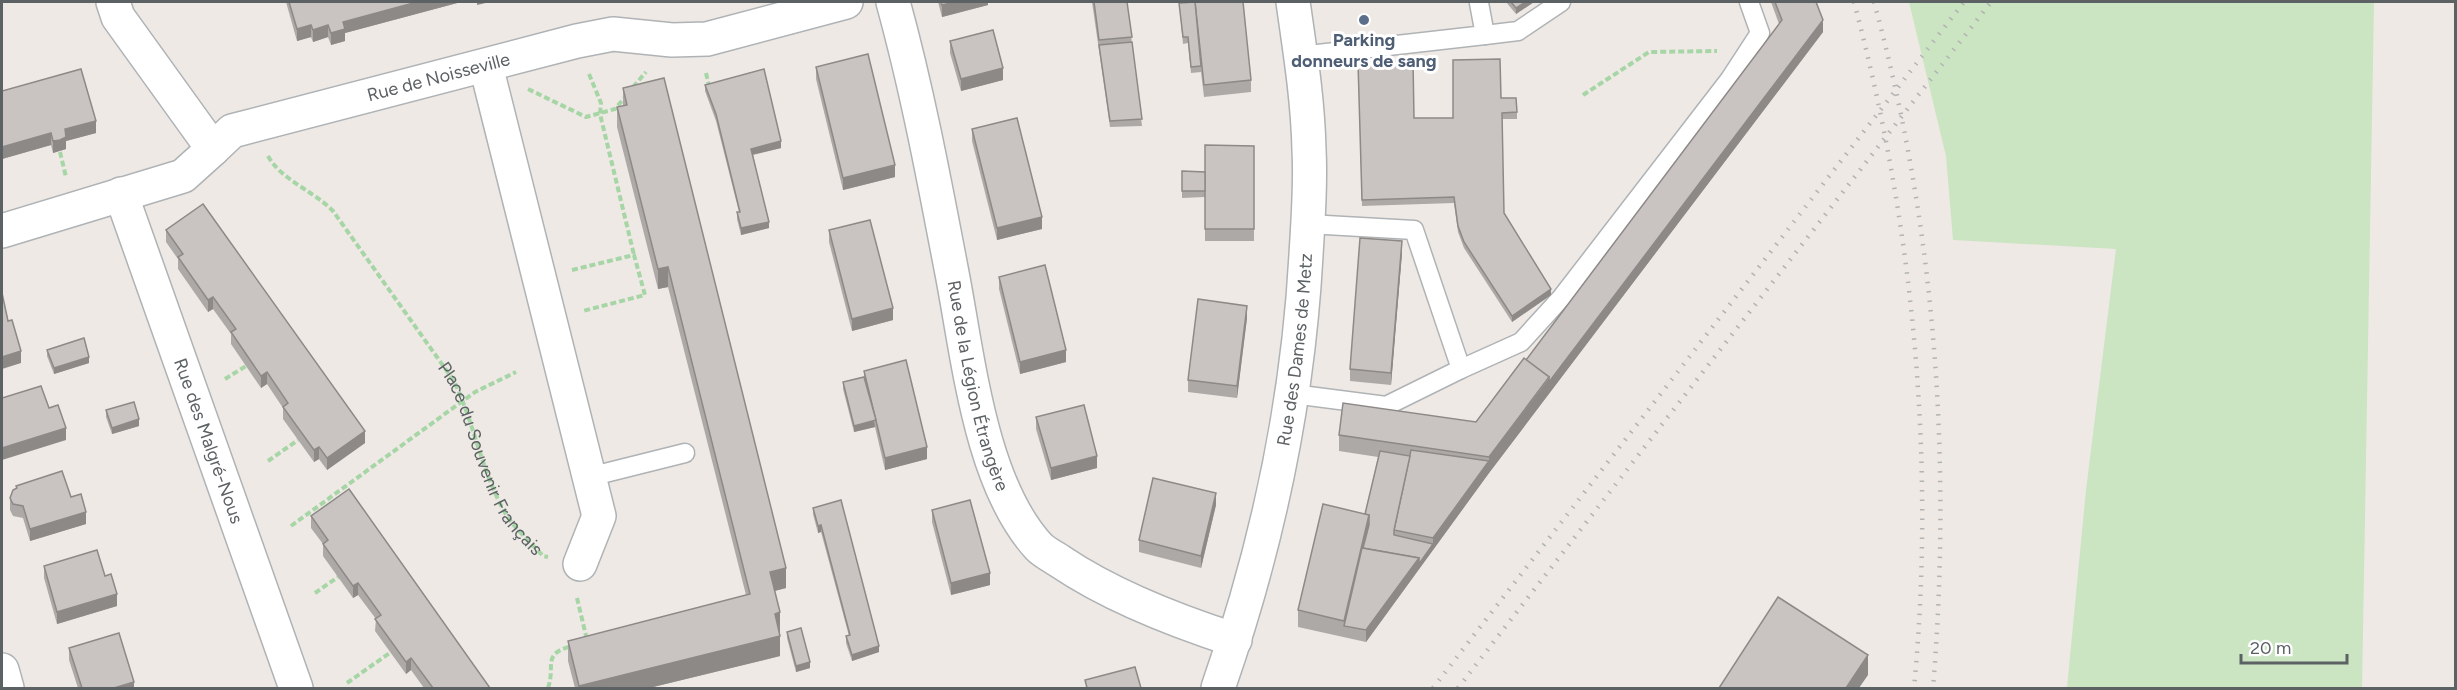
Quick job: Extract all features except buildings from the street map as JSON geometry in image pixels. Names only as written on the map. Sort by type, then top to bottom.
[{"type":"street","points":[[2,231],[183,176],[213,148],[118,17],[113,2]]},
{"type":"street","name":"Rue de Noisseville","points":[[213,148],[232,131],[256,125],[490,79],[577,42],[613,34],[672,40],[707,39],[846,2]]},
{"type":"street","name":"Rue de la Légion Étrangère","points":[[893,2],[924,130],[981,421],[996,472],[1015,517],[1040,549],[1091,582],[1205,630],[1235,640]]},
{"type":"street","name":"Rue des Dames de Metz","points":[[1218,688],[1235,640],[1270,510],[1293,394],[1303,310],[1310,150],[1293,2]]},
{"type":"street","points":[[490,79],[599,516],[580,564]]},
{"type":"street","name":"Rue des Malgré-Nous","points":[[121,194],[296,688]]},
{"type":"street","points":[[2,670],[7,688]]},
{"type":"lane","points":[[1300,56],[1518,31],[1561,2]]},
{"type":"lane","points":[[1293,394],[1386,406],[1521,342],[1541,320],[1724,88],[1760,33],[1749,2]]},
{"type":"lane","points":[[1479,3],[1485,35]]},
{"type":"lane","points":[[1308,224],[1414,230],[1461,369]]},
{"type":"lane","points":[[589,477],[685,453]]},
{"type":"path","points":[[550,319],[645,295],[600,114],[601,103],[577,42]]},
{"type":"path","points":[[1583,95],[1649,52],[1748,51]]},
{"type":"path","points":[[490,79],[520,85],[586,117],[615,109],[649,68]]},
{"type":"path","points":[[700,68],[705,72],[709,86]]},
{"type":"path","name":"Place du Souvenir Français","points":[[256,125],[262,146],[274,166],[320,197],[333,211],[454,381],[464,402],[483,466],[505,513],[543,556],[580,564]]},
{"type":"path","points":[[540,278],[634,255]]},
{"type":"path","points":[[225,379],[246,366]]},
{"type":"path","points":[[291,526],[475,393],[516,372]]},
{"type":"path","points":[[268,461],[298,440]]},
{"type":"path","points":[[548,688],[551,678],[550,666],[556,650],[587,641],[577,604],[580,564]]},
{"type":"path","points":[[315,593],[338,577]]},
{"type":"path","points":[[347,683],[391,652]]},
{"type":"green space","points":[[1909,2],[2374,2],[2362,688],[2067,688],[2086,490],[2116,249],[1953,240],[1946,156]]},
{"type":"railway","points":[[1854,2],[1891,170],[1905,256],[1914,342],[1920,429],[1922,516],[1920,602],[1914,688]]},
{"type":"railway","points":[[1874,2],[1895,86],[1912,171],[1933,342],[1939,429],[1940,515],[1933,688]]},
{"type":"railway","points":[[1433,688],[1964,2]]},
{"type":"railway","points":[[1458,688],[1991,2]]},
{"type":"place","name":"Parking donneurs de sang","points":[[1364,20]]}]
